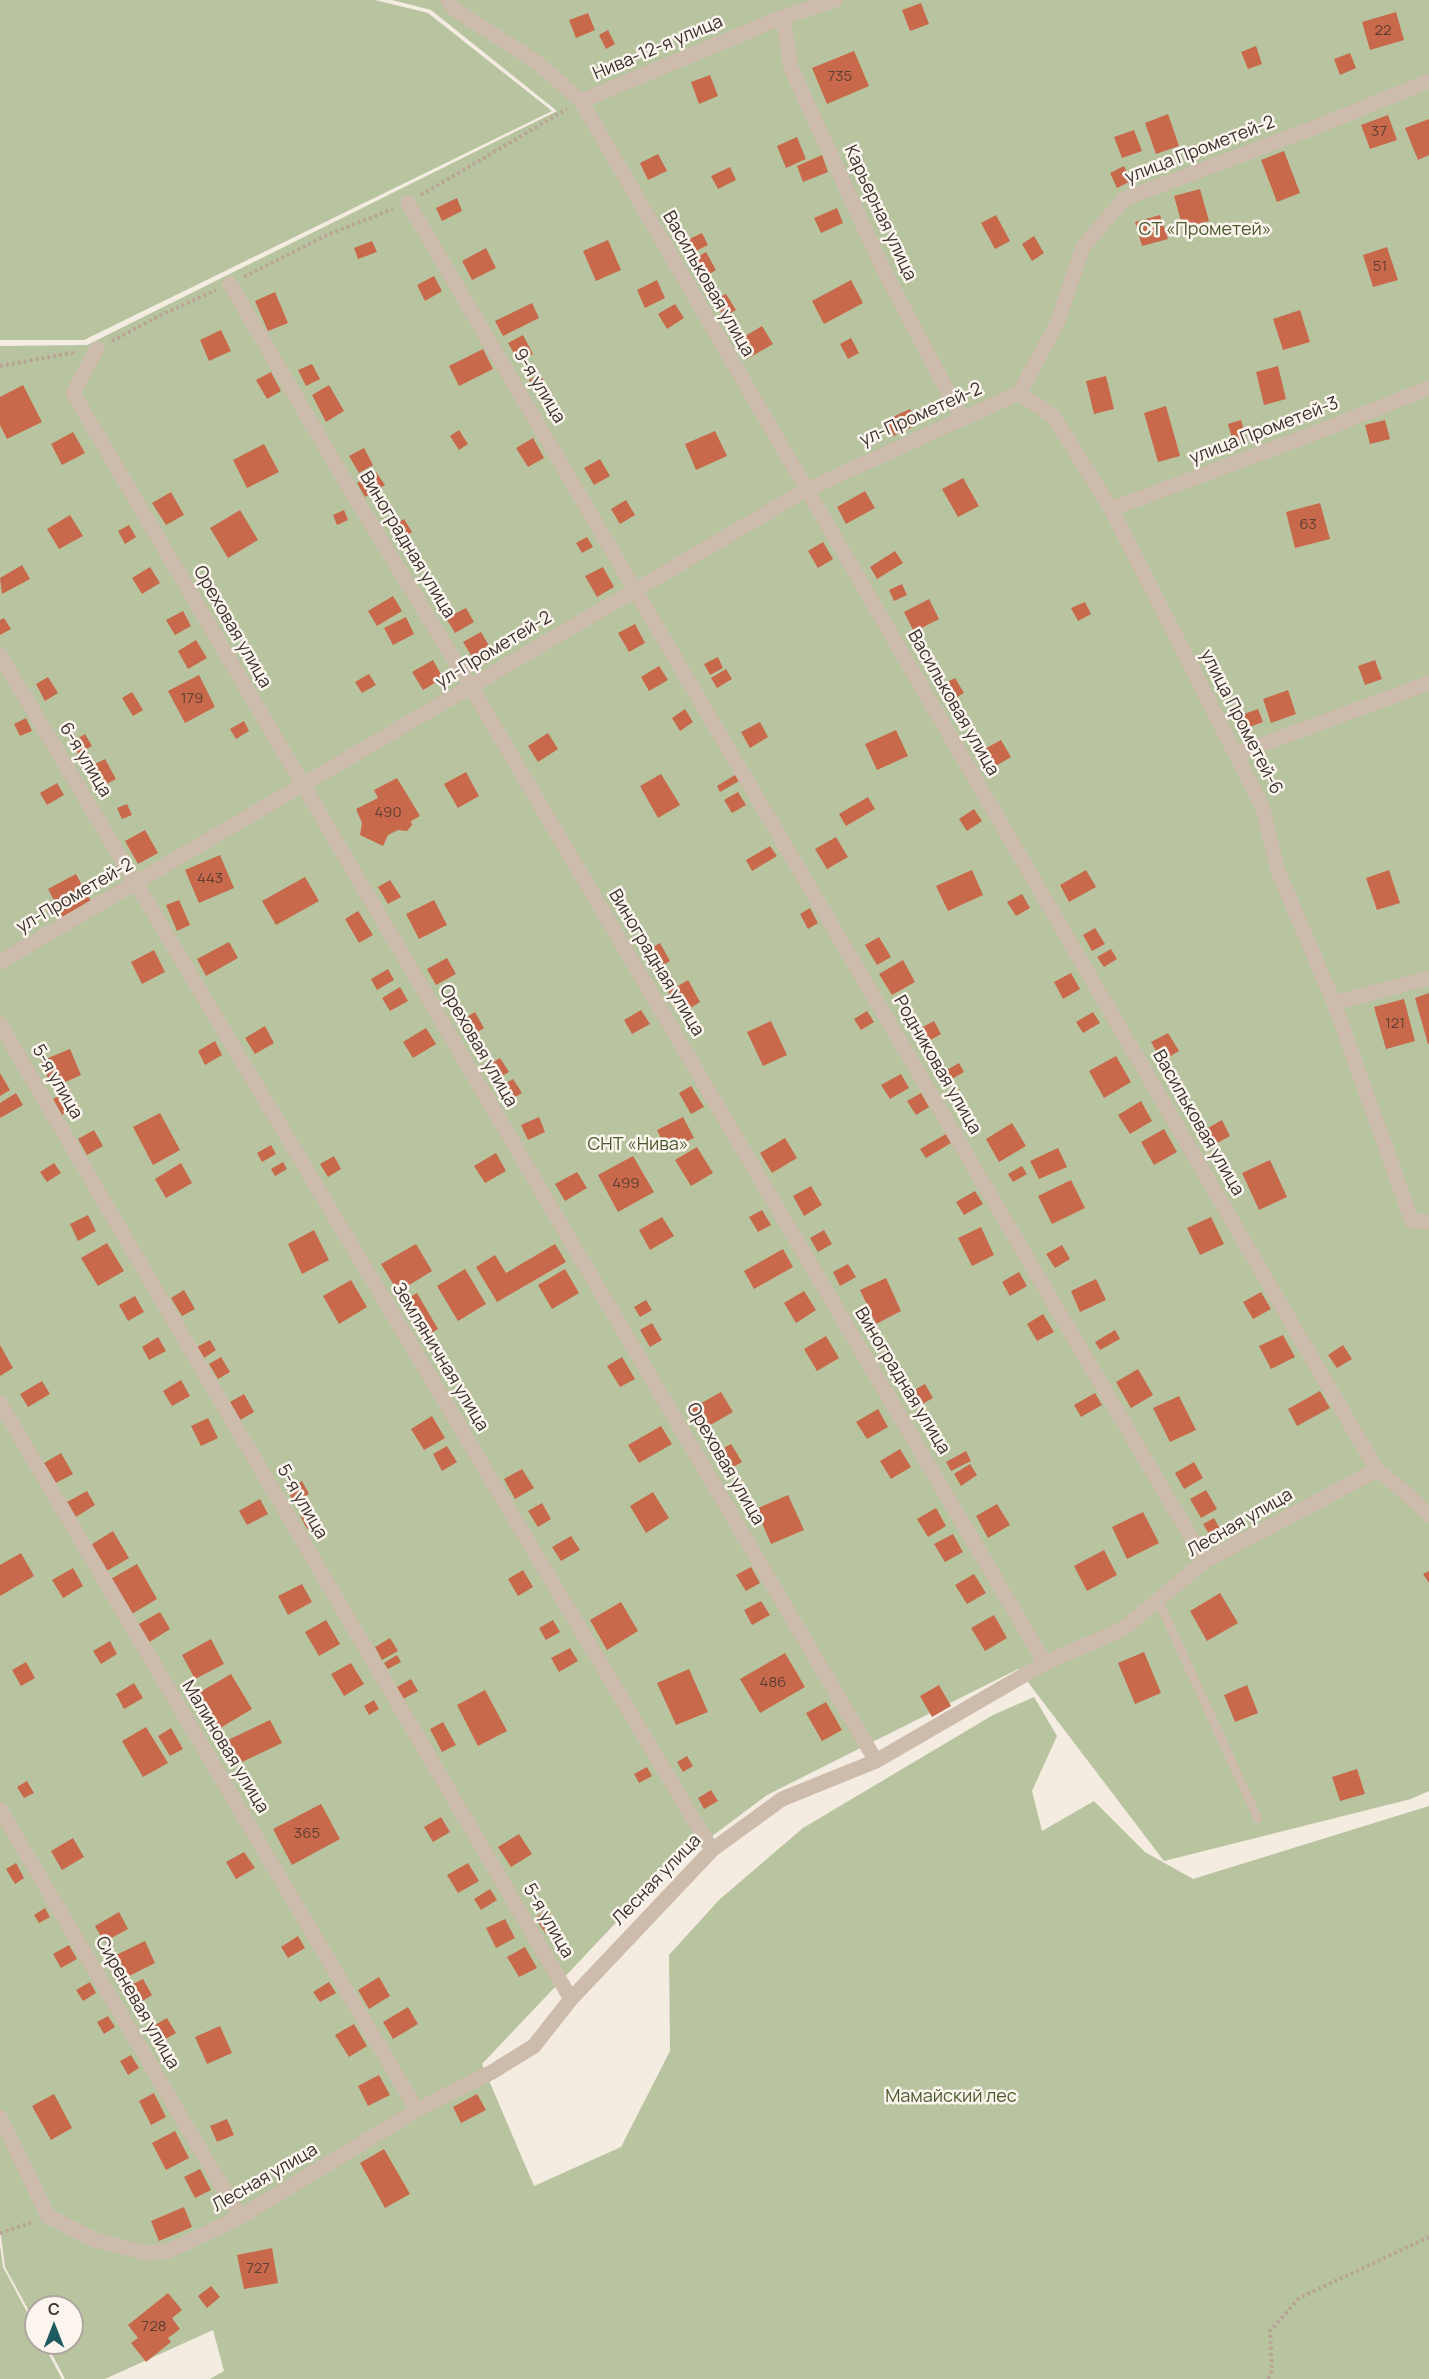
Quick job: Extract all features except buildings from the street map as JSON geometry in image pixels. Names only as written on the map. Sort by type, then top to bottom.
[{"type":"street","name":"Васильковая улица","points":[[448,0],[454,9],[538,63],[580,101],[1377,1470]]},
{"type":"street","name":"Нива-12-я улица","points":[[580,101],[783,17],[835,0]]},
{"type":"street","name":"Карьерная улица","points":[[783,17],[791,68],[885,273],[962,418]]},
{"type":"street","name":"улица Прометей-2","points":[[1019,393],[1057,324],[1083,247],[1124,200],[1429,81]]},
{"type":"street","name":"9-я улица","points":[[408,202],[636,589]]},
{"type":"street","name":"Виноградная улица","points":[[230,284],[348,486],[471,687],[1046,1662]]},
{"type":"street","name":"Ореховая улица","points":[[97,349],[73,393],[876,1761]]},
{"type":"street","name":"улица Прометей-3","points":[[1111,509],[1429,388]]},
{"type":"street","name":"ул-Прометей-2","points":[[0,962],[806,490],[1019,393]]},
{"type":"street","name":"улица Прометей-6","points":[[1019,393],[1054,417],[1111,509],[1262,806],[1278,871],[1334,1004],[1412,1221],[1429,1222]]},
{"type":"street","name":"Родниковая улица","points":[[636,589],[1205,1561]]},
{"type":"street","name":"6-я улица","points":[[0,655],[136,884]]},
{"type":"street","points":[[1236,754],[1429,683]]},
{"type":"street","name":"Земляничная улица","points":[[136,884],[711,1850]]},
{"type":"street","points":[[1334,1004],[1429,978]]},
{"type":"street","name":"5-я улица","points":[[0,1024],[571,1999]]},
{"type":"street","name":"Малиновая улица","points":[[0,1403],[417,2110]]},
{"type":"street","points":[[1377,1470],[1429,1515]]},
{"type":"street","name":"Лесная улица","points":[[50,2217],[95,2240],[147,2253],[169,2251],[240,2217],[417,2110],[492,2072],[534,2046],[571,1999],[711,1850],[782,1799],[876,1761],[1046,1662],[1123,1629],[1205,1561],[1377,1470]]},
{"type":"street","name":"Сиреневая улица","points":[[0,1809],[240,2217]]},
{"type":"street","points":[[0,2117],[50,2217]]},
{"type":"lane","points":[[1158,1600],[1258,1819]]},
{"type":"path","points":[[0,366],[97,349],[159,316],[230,284],[327,235],[408,202],[580,101]]},
{"type":"path","points":[[0,2233],[50,2217]]},
{"type":"path","points":[[1268,2379],[1272,2371],[1270,2331],[1299,2298],[1429,2237]]},
{"type":"green space","points":[[0,0],[375,0],[428,13],[552,111],[84,340],[0,340]]},
{"type":"green space","name":"СНТ «Нива»","points":[[392,0],[1429,0],[1429,1791],[1411,1799],[1164,1861],[1018,1669],[767,1795],[664,1872],[482,2064],[534,2186],[621,2147],[670,2051],[669,1955],[719,1900],[803,1828],[993,1715],[1034,1697],[1057,1736],[1032,1791],[1042,1831],[1094,1801],[1145,1852],[1193,1879],[1429,1806],[1429,2379],[210,2379],[224,2371],[213,2330],[105,2379],[65,2379],[52,2355],[84,2355],[84,2295],[24,2295],[24,2302],[5,2267],[0,2229],[0,346],[87,345],[557,111],[431,10]]},
{"type":"green space","points":[[0,2245],[3,2267],[24,2306],[24,2355],[49,2355],[62,2379],[0,2379]]},
{"type":"park label","name":"СТ «Прометей»","points":[[1205,230]]},
{"type":"park label","name":"Мамайский лес","points":[[951,2097]]}]
